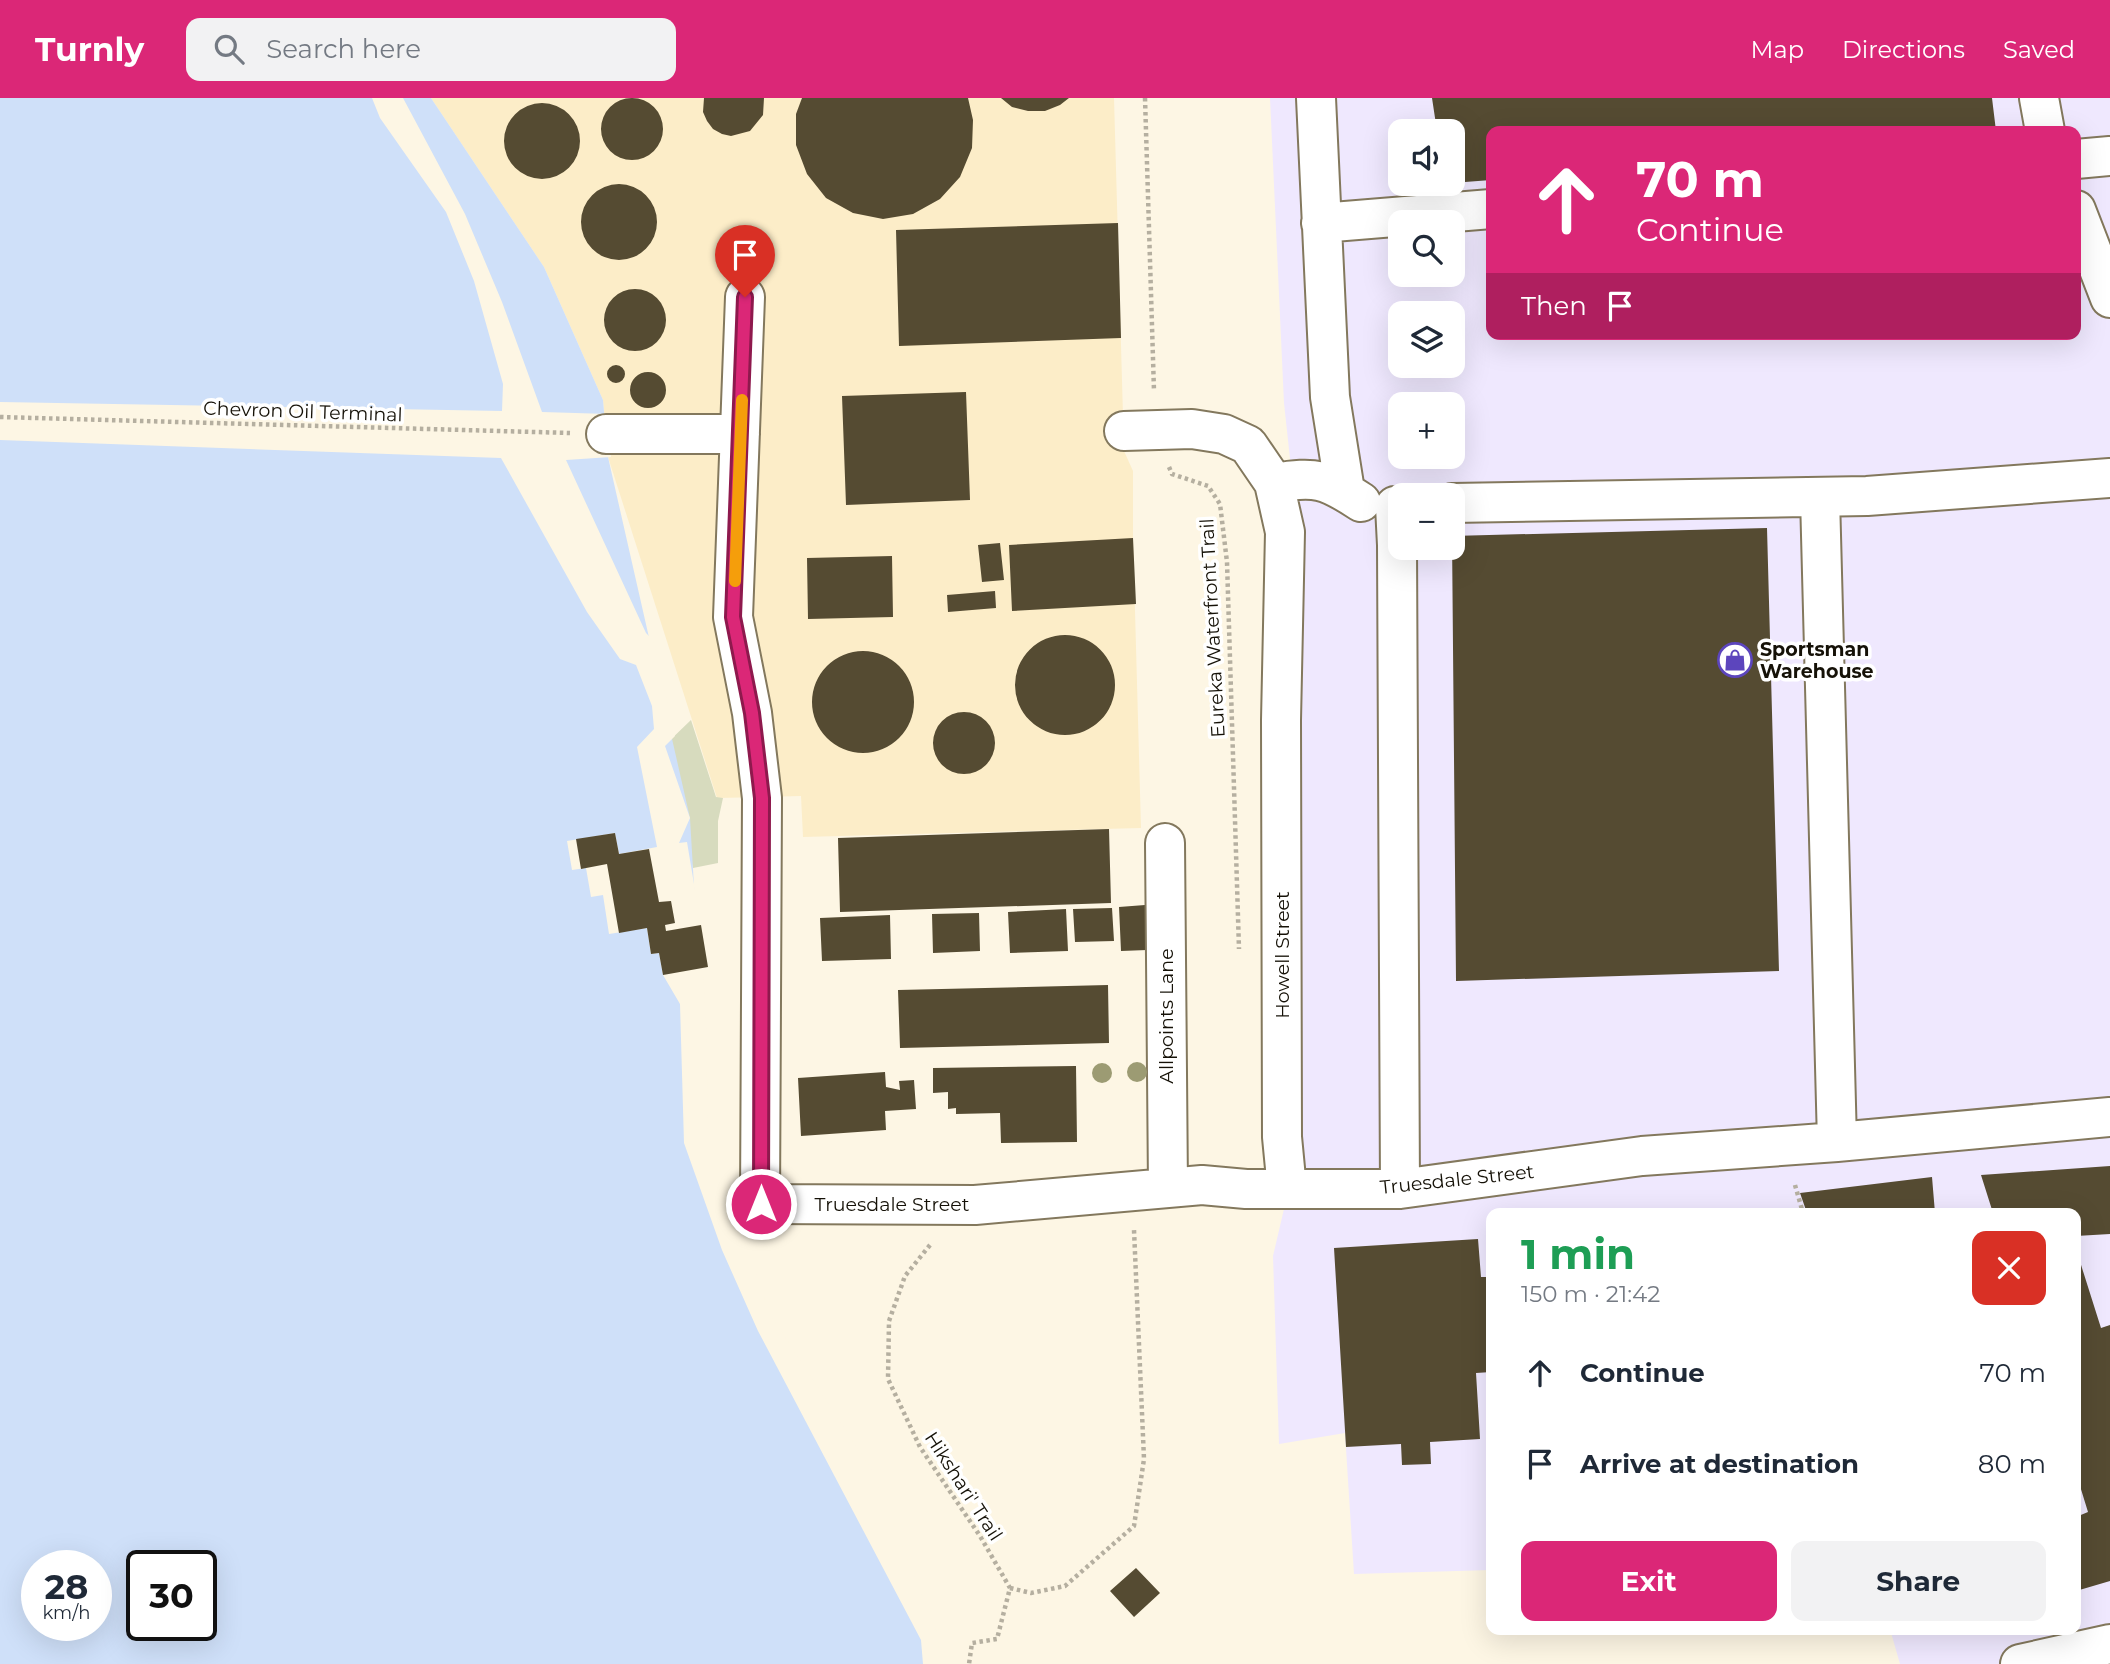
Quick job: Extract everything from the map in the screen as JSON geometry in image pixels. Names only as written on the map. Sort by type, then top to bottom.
[{"type":"street","points":[[1316,98],[1330,397],[1345,491]]},
{"type":"street","points":[[2039,98],[2044,126]]},
{"type":"street","points":[[2081,159],[2110,156]]},
{"type":"street","points":[[1321,223],[1486,209]]},
{"type":"street","points":[[2081,223],[2110,299]]},
{"type":"street","points":[[606,433],[740,434],[745,297]]},
{"type":"street","points":[[1140,431],[1192,429],[1224,434],[1248,445],[1275,483],[1301,479],[1331,483],[1368,507],[1388,506]]},
{"type":"street","name":"Truesdale Street","points":[[740,434],[733,617],[752,713],[762,798],[761,1204],[975,1205],[1202,1185],[1246,1189],[1400,1189],[1642,1156],[1837,1142],[2110,1117]]},
{"type":"street","points":[[1465,503],[1902,494],[2110,478]]},
{"type":"street","name":"Howell Street","points":[[1275,483],[1285,532],[1281,720],[1282,1137],[1287,1189]]},
{"type":"street","points":[[1820,497],[1837,1142]]},
{"type":"street","points":[[1398,560],[1400,1189]]},
{"type":"street","name":"Allpoints Lane","points":[[1150,1189],[1165,844]]},
{"type":"street","points":[[2020,1664],[2110,1644]]},
{"type":"path","name":"Eureka Waterfront Trail","points":[[1145,98],[1140,431],[1172,474],[1208,485],[1220,505],[1227,562],[1239,952]]},
{"type":"path","name":"Chevron Oil Terminal","points":[[0,417],[606,433]]},
{"type":"path","points":[[1795,1185],[1802,1208]]},
{"type":"path","points":[[969,1664],[972,1643],[997,1639],[1010,1588],[1031,1593],[1065,1586],[1134,1526],[1144,1459],[1150,1189]]},
{"type":"path","name":"Hikshari' Trail","points":[[975,1205],[934,1240],[905,1276],[889,1321],[888,1379],[920,1447],[980,1536],[1010,1588]]},
{"type":"shaded area","points":[[431,98],[1114,98],[1124,451],[1133,471],[1141,828],[803,837],[801,796],[717,798],[608,457],[603,400],[544,267]]},
{"type":"shaded area","points":[[1270,98],[2110,98],[2110,1644],[2020,1664],[1900,1664],[1892,1635],[2081,1635],[2081,1208],[1486,1208],[1486,1570],[1354,1574],[1345,1433],[1279,1444],[1273,1256],[1302,1132],[1295,505],[1284,403]]},
{"type":"green space","points":[[691,720],[716,797],[723,798],[718,821],[718,863],[693,868],[664,746]]},
{"type":"water","points":[[0,98],[431,98],[544,267],[603,400],[608,457],[690,818],[702,1023],[705,1134],[767,1316],[937,1664],[0,1664]]},
{"type":"pier","points":[[372,98],[403,98],[465,214],[502,302],[542,412],[608,414],[611,457],[566,460],[646,633],[653,640],[675,736],[665,746],[690,818],[679,843],[687,842],[699,914],[706,1023],[708,1134],[770,1314],[871,1469],[936,1630],[941,1664],[923,1664],[921,1640],[758,1331],[722,1250],[684,1143],[680,1004],[663,975],[659,953],[651,954],[647,928],[609,934],[603,895],[591,897],[586,868],[572,870],[567,841],[615,833],[619,854],[657,847],[637,747],[654,729],[652,706],[636,665],[620,659],[587,612],[501,458],[0,440],[0,402],[502,411],[503,384],[474,281],[446,212],[380,118]]},
{"type":"building","points":[[632,98],[644,100],[654,107],[661,117],[661,141],[654,151],[644,158],[632,160],[620,158],[610,151],[603,141],[601,129],[603,117],[610,107],[620,100]]},
{"type":"building","points":[[704,98],[764,98],[763,115],[750,131],[731,136],[722,134],[713,129],[707,121],[703,112]]},
{"type":"building","points":[[802,98],[968,98],[973,120],[972,148],[960,177],[940,199],[913,214],[883,219],[853,213],[826,198],[807,174],[796,145],[796,114]]},
{"type":"building","points":[[1001,98],[1069,98],[1045,111],[1028,111],[1012,107]]},
{"type":"building","points":[[1432,98],[1992,98],[1995,126],[1486,126],[1486,180],[1465,182],[1465,119],[1435,119]]},
{"type":"building","points":[[542,103],[557,106],[569,114],[577,126],[580,141],[577,156],[569,168],[557,176],[542,179],[527,176],[515,168],[507,156],[504,141],[507,126],[515,114],[527,106]]},
{"type":"building","points":[[619,184],[634,187],[646,195],[654,207],[657,222],[654,237],[646,249],[634,257],[619,260],[604,257],[592,249],[584,237],[581,222],[584,207],[592,195],[604,187]]},
{"type":"building","points":[[1118,223],[1121,338],[899,346],[896,230]]},
{"type":"building","points":[[635,289],[647,291],[657,298],[664,308],[664,332],[657,342],[647,349],[635,351],[623,349],[613,342],[606,332],[604,320],[606,308],[613,298],[623,291]]},
{"type":"building","points":[[612,365],[620,365],[625,374],[623,381],[612,383],[607,378],[607,370]]},
{"type":"building","points":[[648,372],[660,378],[666,390],[660,402],[648,408],[636,402],[630,390],[636,378]]},
{"type":"building","points":[[966,392],[970,500],[846,505],[842,396]]},
{"type":"building","points":[[1767,528],[1779,971],[1456,981],[1452,560],[1465,560],[1465,536]]},
{"type":"building","points":[[1133,538],[1136,604],[1012,611],[1009,545]]},
{"type":"building","points":[[1000,543],[1004,580],[982,582],[978,545]]},
{"type":"building","points":[[892,556],[893,617],[808,619],[807,558]]},
{"type":"building","points":[[995,591],[996,608],[948,612],[947,595]]},
{"type":"building","points":[[1065,635],[1084,638],[1101,649],[1112,666],[1115,685],[1112,704],[1101,721],[1084,732],[1065,735],[1046,732],[1029,721],[1018,704],[1015,685],[1018,666],[1029,649],[1046,638]]},
{"type":"building","points":[[863,651],[882,655],[899,666],[910,683],[914,702],[910,721],[899,738],[882,749],[863,753],[844,749],[827,738],[816,721],[812,702],[816,683],[827,666],[844,655]]},
{"type":"building","points":[[964,712],[976,714],[986,721],[993,731],[993,755],[986,765],[976,772],[964,774],[952,772],[942,765],[935,755],[933,743],[935,731],[942,721],[952,714]]},
{"type":"building","points":[[1109,829],[1111,903],[840,912],[838,838]]},
{"type":"building","points":[[615,833],[619,854],[649,849],[659,902],[671,901],[675,923],[665,925],[666,931],[701,925],[708,967],[663,975],[659,953],[651,954],[647,928],[619,933],[607,864],[581,869],[576,839]]},
{"type":"building","points":[[1145,905],[1147,950],[1121,951],[1119,907]]},
{"type":"building","points":[[1112,908],[1114,941],[1075,942],[1073,909]]},
{"type":"building","points":[[1066,909],[1068,951],[1010,953],[1008,912]]},
{"type":"building","points":[[979,913],[980,951],[933,953],[932,914]]},
{"type":"building","points":[[890,915],[891,959],[822,961],[820,918]]},
{"type":"building","points":[[1108,985],[1109,1043],[900,1048],[898,990]]},
{"type":"building","points":[[1076,1066],[1077,1142],[1001,1143],[1000,1113],[956,1114],[956,1108],[948,1109],[948,1092],[933,1093],[933,1068]]},
{"type":"building","points":[[885,1072],[886,1087],[900,1090],[899,1081],[914,1080],[916,1109],[885,1111],[886,1130],[801,1136],[798,1078]]},
{"type":"building","points":[[2110,1166],[2110,1234],[2081,1236],[2081,1208],[1991,1208],[1981,1175]]},
{"type":"building","points":[[1932,1177],[1935,1208],[1805,1208],[1800,1193]]},
{"type":"building","points":[[1478,1239],[1481,1277],[1486,1277],[1486,1372],[1476,1373],[1480,1439],[1430,1442],[1431,1464],[1402,1465],[1401,1444],[1346,1447],[1334,1248]]},
{"type":"building","points":[[2081,1265],[2101,1328],[2110,1325],[2110,1581],[2081,1590],[2081,1515],[2088,1512],[2081,1489]]},
{"type":"building","points":[[1136,1568],[1160,1593],[1134,1617],[1110,1591]]},
{"type":"slow traffic","points":[[735,581],[742,400]]},
{"type":"place","name":"Sportsman Warehouse","points":[[1735,660]]},
{"type":"route","points":[[745,297],[733,617],[752,713],[762,798],[761,1204]]}]
